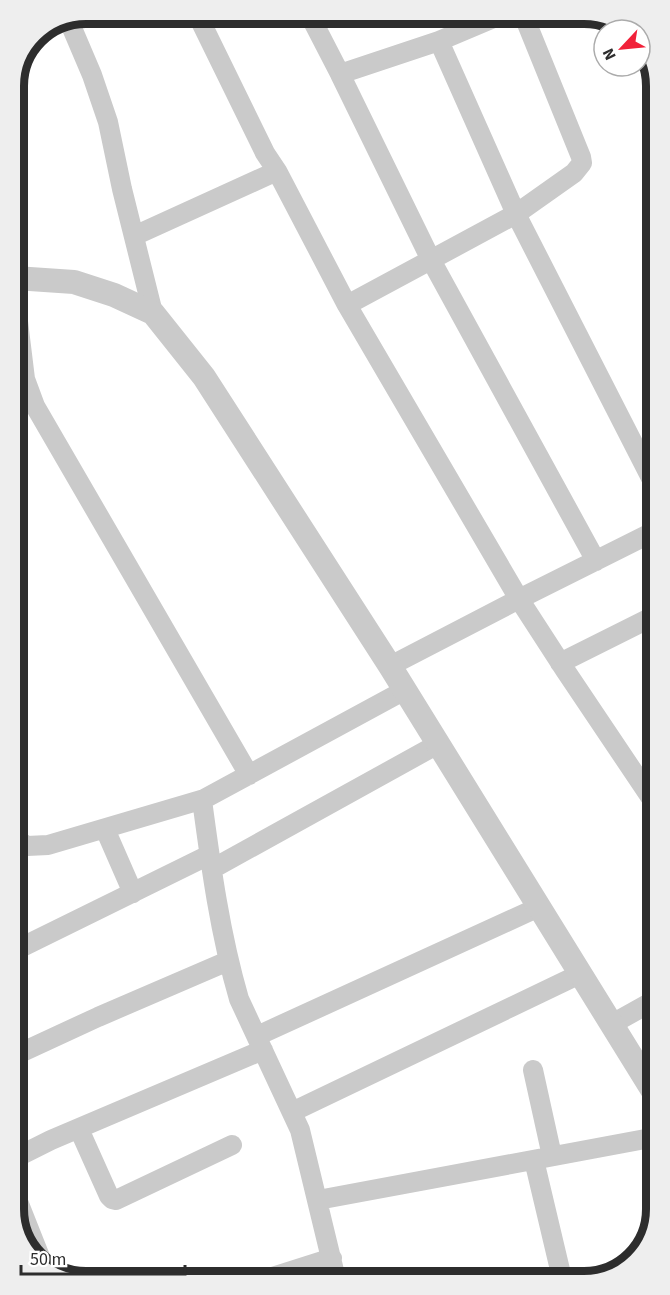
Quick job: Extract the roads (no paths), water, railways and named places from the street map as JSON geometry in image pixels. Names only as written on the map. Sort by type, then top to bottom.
[{"type":"street","points":[[202,24],[265,153],[277,171],[347,305],[519,599],[646,792]]},
{"type":"street","points":[[314,24],[430,261],[596,561]]},
{"type":"street","points":[[340,74],[439,41],[479,24]]},
{"type":"street","points":[[347,305],[516,214],[574,173],[582,163],[527,24]]},
{"type":"street","points":[[71,26],[92,75],[108,122],[153,313],[204,376],[390,666],[646,1080]]},
{"type":"street","points":[[439,41],[516,214],[646,468]]},
{"type":"street","points":[[134,236],[277,171]]},
{"type":"street","points":[[24,279],[74,282],[114,295],[153,313]]},
{"type":"street","points":[[24,370],[35,406],[249,776]]},
{"type":"street","points":[[390,666],[646,536]]},
{"type":"street","points":[[560,663],[646,620]]},
{"type":"street","points":[[24,844],[48,845],[202,800],[405,690]]},
{"type":"street","points":[[24,946],[133,893],[210,862],[438,744]]},
{"type":"street","points":[[202,800],[210,862],[228,961],[239,999],[300,1130],[334,1271]]},
{"type":"street","points":[[105,829],[133,893]]},
{"type":"street","points":[[24,1154],[260,1043],[539,907]]},
{"type":"street","points":[[24,1051],[228,961]]},
{"type":"street","points":[[292,1112],[580,974]]},
{"type":"street","points":[[612,1024],[646,1005]]},
{"type":"street","points":[[533,1070],[543,1158],[560,1271]]},
{"type":"street","points":[[78,1129],[109,1196],[116,1200],[232,1145]]},
{"type":"street","points":[[318,1200],[646,1139]]},
{"type":"street","points":[[25,1219],[35,1244]]},
{"type":"street","points":[[291,1271],[332,1258]]}]
